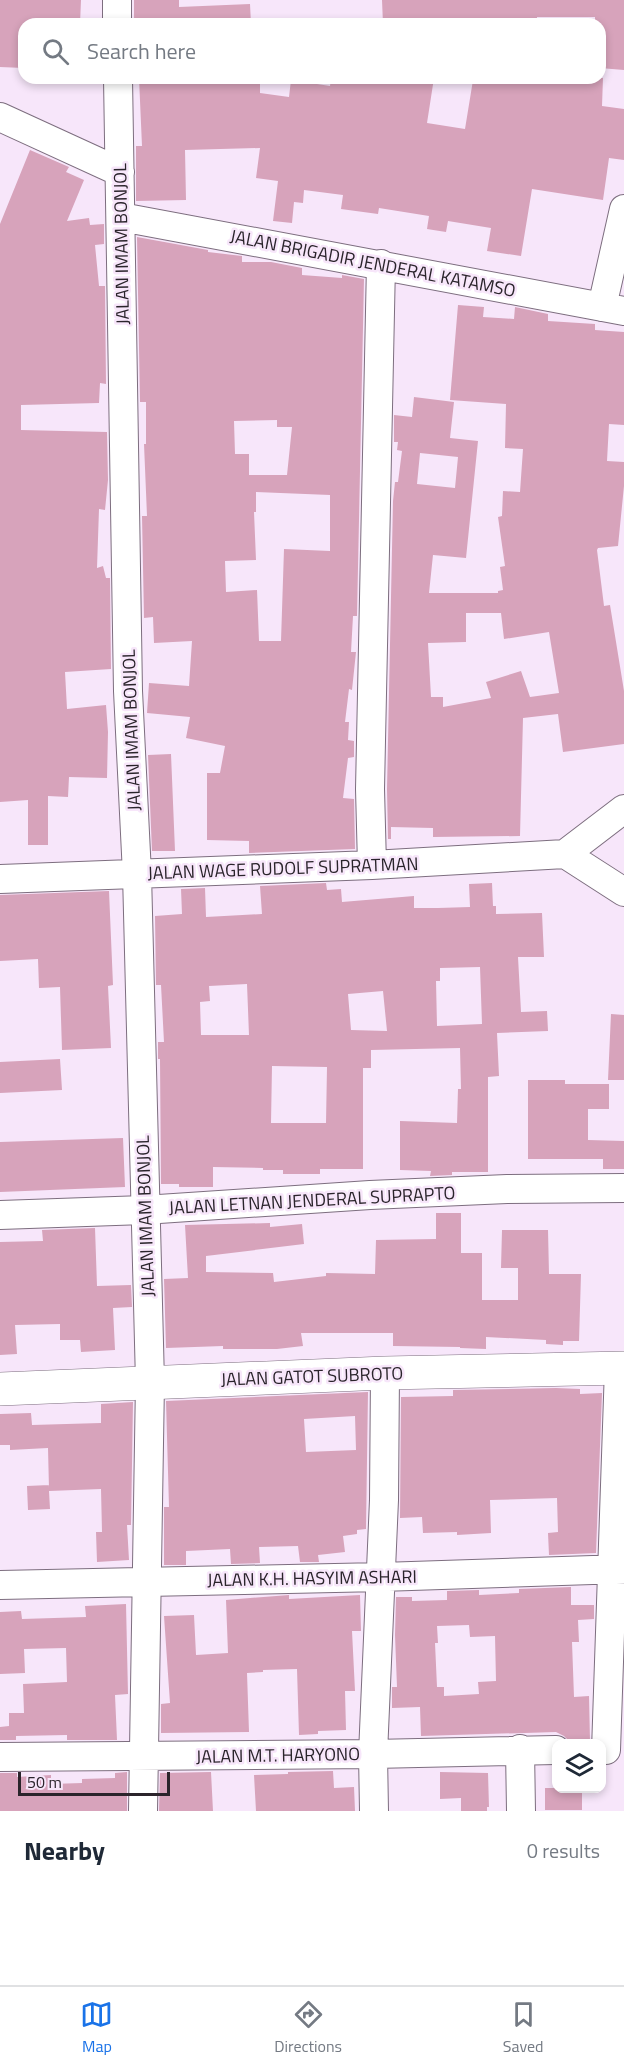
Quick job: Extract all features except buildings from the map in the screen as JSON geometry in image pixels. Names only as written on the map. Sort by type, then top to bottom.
[{"type":"main road","name":"JALAN GATOT SUBROTO","points":[[0,1389],[386,1373],[622,1368]]},
{"type":"street","points":[[117,0],[117,18]]},
{"type":"street","name":"JALAN IMAM BONJOL","points":[[118,84],[128,691],[137,874],[150,1382],[143,1811]]},
{"type":"street","points":[[0,117],[120,172]]},
{"type":"street","points":[[613,309],[624,209]]},
{"type":"street","name":"JALAN BRIGADIR JENDERAL KATAMSO","points":[[121,217],[613,309]]},
{"type":"street","points":[[372,866],[370,801],[381,264]]},
{"type":"street","points":[[624,809],[565,854],[624,892]]},
{"type":"street","name":"JALAN WAGE RUDOLF SUPRATMAN","points":[[0,879],[372,866],[565,854]]},
{"type":"street","name":"JALAN LETNAN JENDERAL SUPRAPTO","points":[[0,1215],[144,1210],[370,1195],[507,1189],[624,1188]]},
{"type":"street","points":[[610,1750],[618,1569],[622,1368]]},
{"type":"street","points":[[374,1811],[373,1754],[381,1577],[386,1373]]},
{"type":"street","name":"JALAN K.H. HASYIM ASHARI","points":[[0,1585],[381,1577],[618,1569]]},
{"type":"street","points":[[520,1749],[521,1811]]},
{"type":"street","name":"JALAN M.T. HARYONO","points":[[0,1757],[373,1754],[552,1749]]}]
